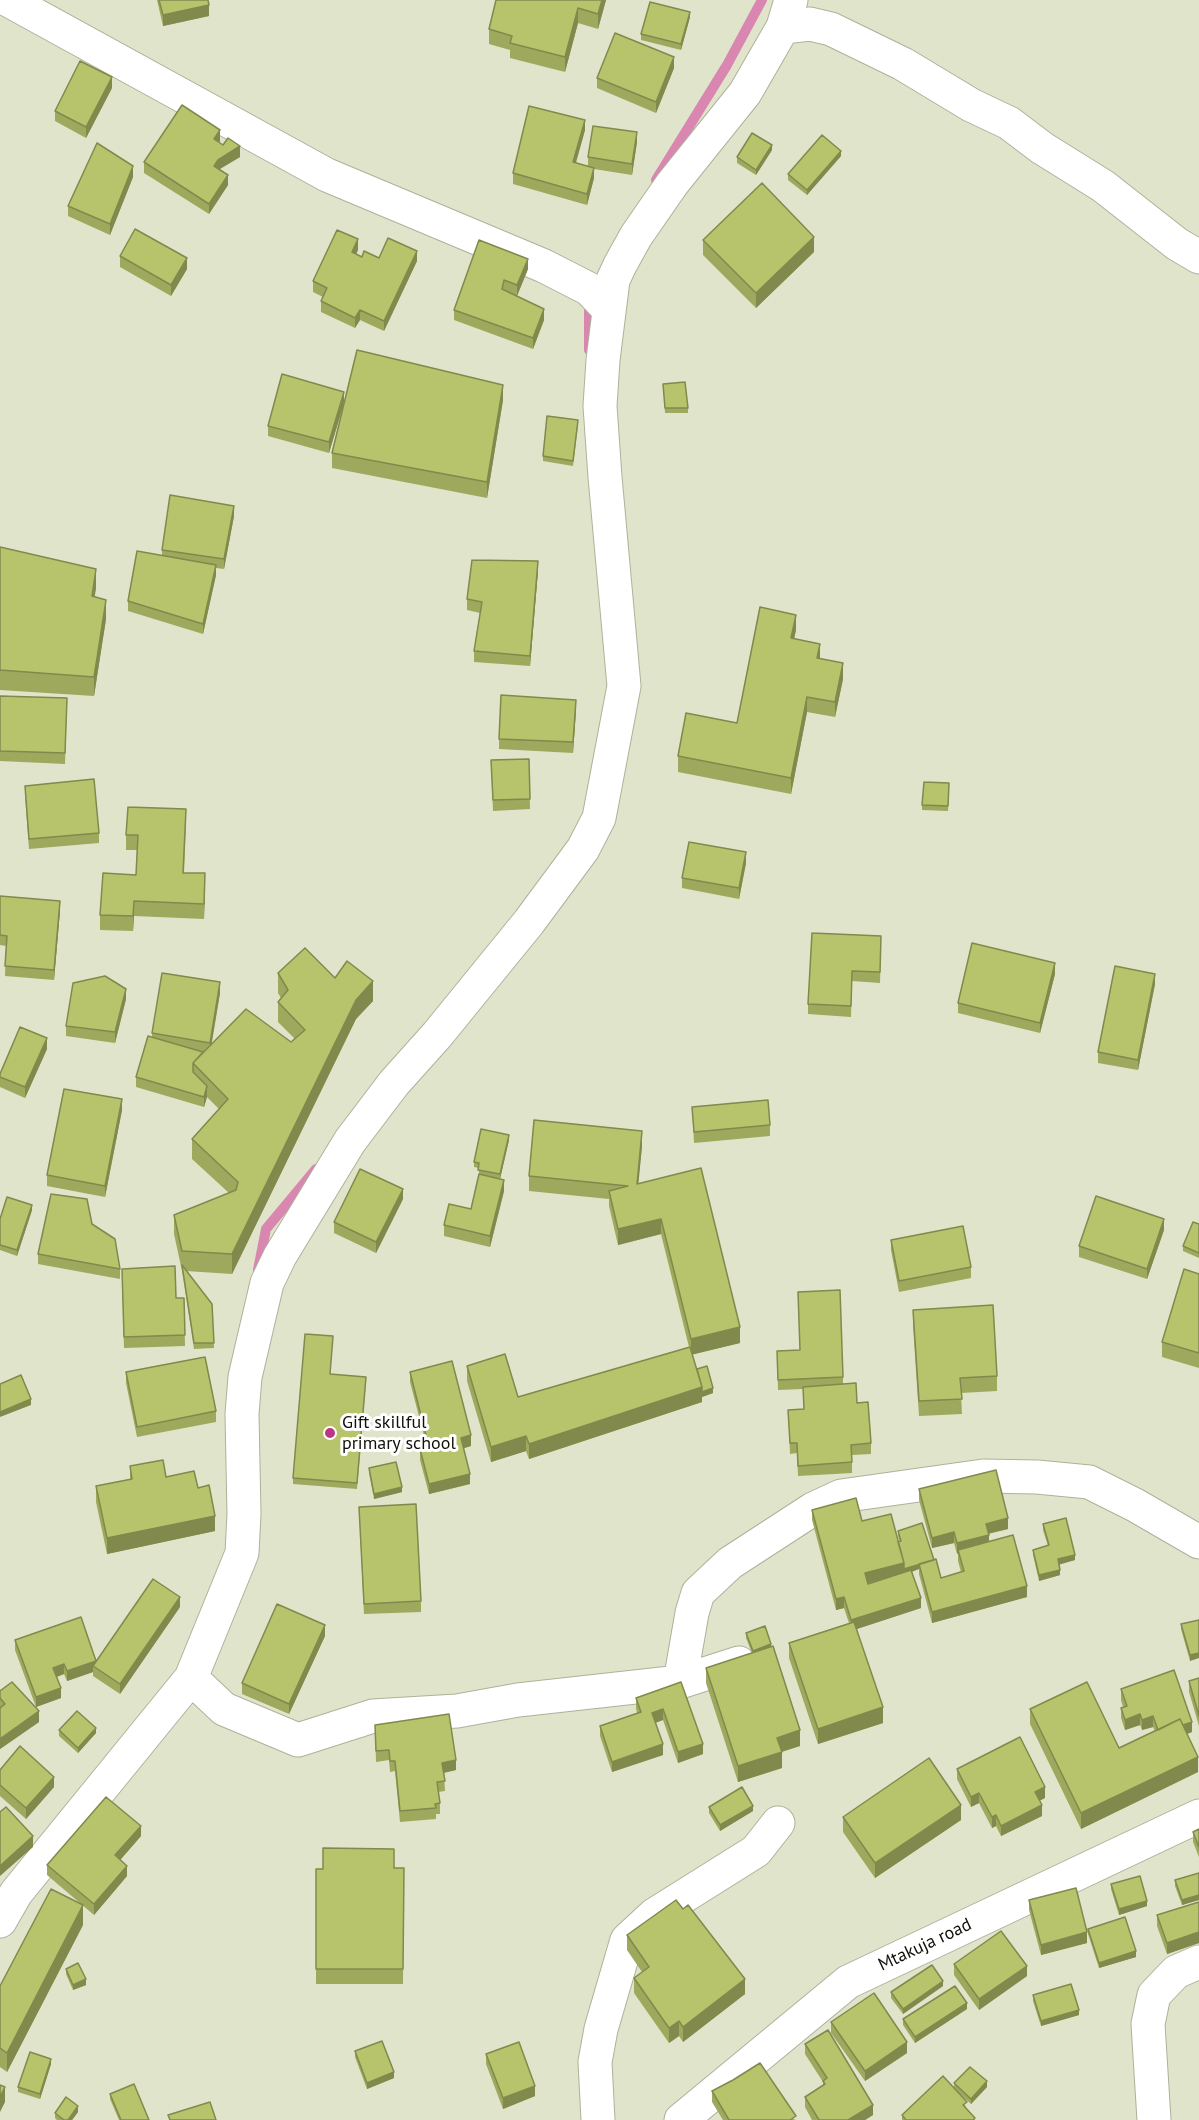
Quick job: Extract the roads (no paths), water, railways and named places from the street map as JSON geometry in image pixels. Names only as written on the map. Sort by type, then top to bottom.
[{"type":"street","points":[[8,0],[44,11],[327,175],[544,266],[590,288],[609,309]]},
{"type":"street","points":[[0,1921],[16,1893],[192,1678],[242,1553],[242,1414],[245,1377],[267,1283],[280,1256],[350,1141],[394,1083],[437,1035],[529,922],[583,849],[599,818],[624,686],[600,406],[613,280],[636,236],[672,184],[745,93],[787,14],[810,24],[831,29],[903,64],[971,105],[1009,123],[1042,148],[1103,186],[1177,244],[1199,257]]},
{"type":"street","points":[[680,1682],[692,1613],[698,1593],[730,1563],[813,1509],[841,1496],[983,1476],[1037,1477],[1089,1482],[1135,1505],[1199,1542]]},
{"type":"street","points":[[192,1678],[224,1709],[298,1740],[373,1716],[457,1711],[518,1700],[680,1682],[739,1663]]},
{"type":"street","name":"Mtakuja road","points":[[685,2119],[848,1982],[1199,1816]]},
{"type":"street","points":[[598,2120],[595,2062],[601,2029],[627,1940],[654,1915],[756,1851],[778,1823]]},
{"type":"street","points":[[1154,2120],[1148,2024],[1154,1995],[1176,1972],[1199,1962]]},
{"type":"waterway","points":[[656,180],[727,65],[762,0]]},
{"type":"waterway","points":[[589,300],[589,350]]},
{"type":"waterway","points":[[258,1270],[266,1229],[316,1169]]},
{"type":"place","name":"Gift skillful primary school","points":[[330,1433]]}]
